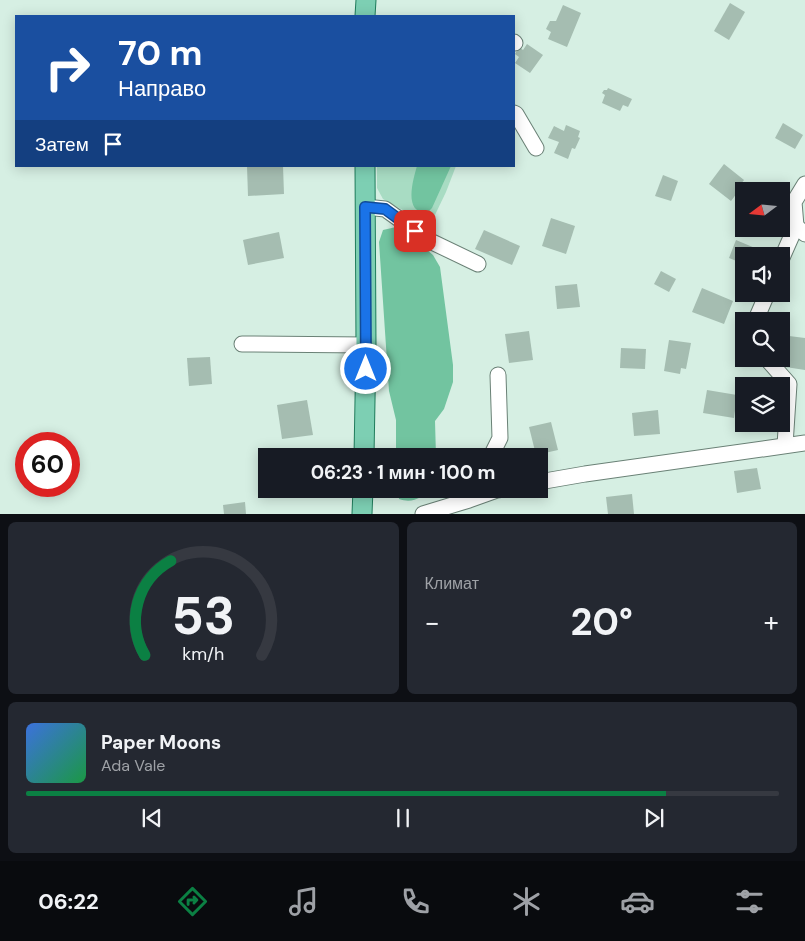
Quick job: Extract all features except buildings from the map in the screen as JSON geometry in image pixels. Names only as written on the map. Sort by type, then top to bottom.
[{"type":"main road","points":[[366,0],[366,15]]},
{"type":"main road","points":[[364,448],[366,345],[365,167]]},
{"type":"main road","points":[[362,514],[363,498]]},
{"type":"street","points":[[515,114],[536,148]]},
{"type":"street","points":[[789,247],[800,230],[794,202],[805,184]]},
{"type":"street","points":[[365,207],[385,209],[430,242],[478,264]]},
{"type":"street","points":[[242,344],[366,345]]},
{"type":"street","points":[[774,367],[789,384],[785,445]]},
{"type":"street","points":[[495,448],[500,438],[498,375]]},
{"type":"street","points":[[548,480],[805,443]]},
{"type":"street","points":[[423,514],[464,498]]},
{"type":"green space","points":[[377,167],[456,167],[434,217],[426,223],[383,199],[377,188]]},
{"type":"green space","points":[[417,167],[451,167],[432,208],[427,213],[420,212],[412,202]]},
{"type":"green space","points":[[396,227],[412,237],[433,255],[440,267],[453,365],[453,382],[444,409],[435,421],[436,448],[396,448],[396,420],[389,391],[379,242],[383,230]]},
{"type":"green space","points":[[399,498],[418,498],[409,501]]},
{"type":"route","points":[[366,369],[365,207],[385,209],[415,231]]}]
